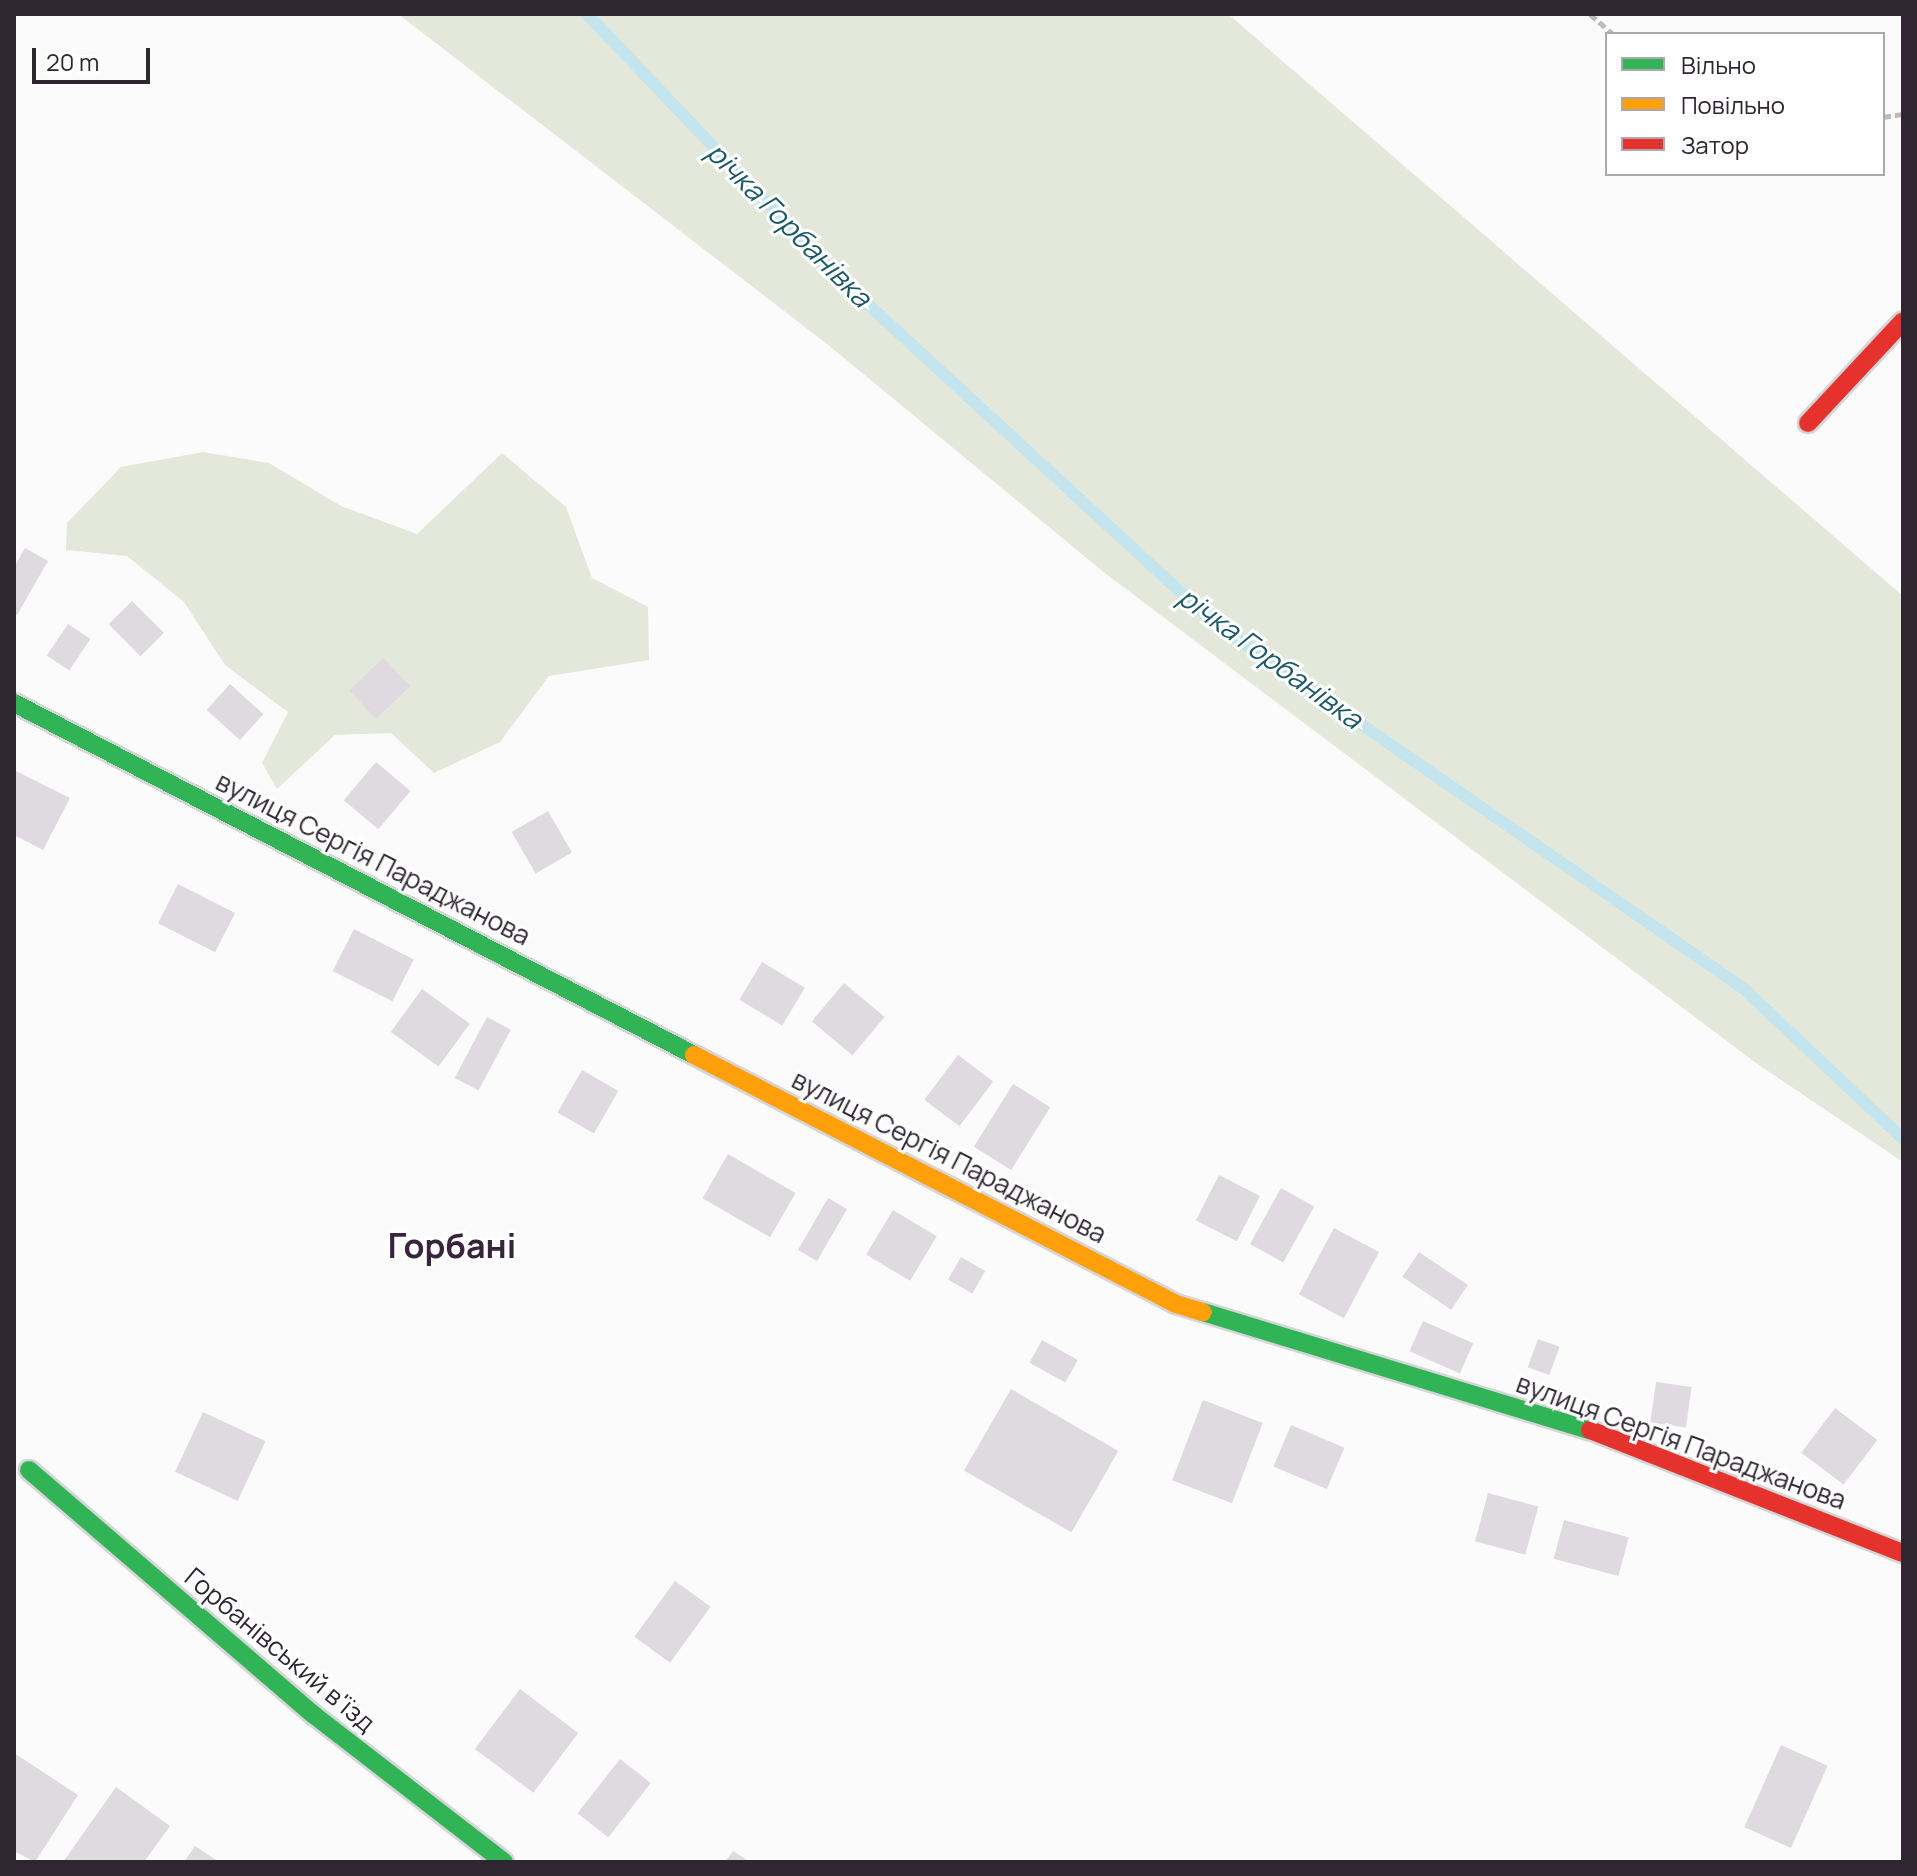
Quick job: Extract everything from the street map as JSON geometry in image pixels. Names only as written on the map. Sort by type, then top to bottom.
[{"type":"street","points":[[1808,423],[1903,321]]},
{"type":"street","name":"вулиця Сергія Параджанова","points":[[14,703],[1176,1304],[1574,1424],[1903,1553]]},
{"type":"street","name":"Горбанівський в'їзд","points":[[29,1470],[314,1715],[504,1862]]},
{"type":"path","points":[[1590,14],[1611,32]]},
{"type":"shaded area","points":[[398,14],[1228,14],[1903,596],[1903,1162],[1756,1063],[1106,574],[827,344]]},
{"type":"shaded area","points":[[203,452],[269,463],[341,506],[417,534],[502,453],[566,507],[592,578],[648,607],[649,660],[549,676],[500,742],[434,773],[391,733],[335,735],[277,789],[262,763],[288,712],[225,665],[184,602],[127,556],[66,550],[67,523],[121,467]]},
{"type":"building","points":[[25,548],[48,561],[17,615],[14,613],[14,567]]},
{"type":"building","points":[[132,601],[164,633],[140,656],[109,624]]},
{"type":"building","points":[[68,624],[90,639],[69,671],[47,656]]},
{"type":"building","points":[[383,658],[410,686],[376,719],[349,691]]},
{"type":"building","points":[[230,684],[263,714],[240,740],[207,710]]},
{"type":"building","points":[[376,762],[410,791],[378,829],[344,800]]},
{"type":"building","points":[[14,770],[70,798],[43,850],[14,835]]},
{"type":"building","points":[[548,811],[572,853],[536,874],[512,832]]},
{"type":"building","points":[[178,884],[235,913],[215,952],[158,923]]},
{"type":"building","points":[[354,929],[414,959],[392,1001],[333,971]]},
{"type":"building","points":[[762,962],[805,988],[782,1025],[739,1000]]},
{"type":"building","points":[[844,983],[885,1017],[852,1055],[812,1021]]},
{"type":"building","points":[[422,989],[470,1024],[439,1067],[391,1032]]},
{"type":"building","points":[[487,1017],[511,1030],[478,1091],[455,1078]]},
{"type":"building","points":[[958,1055],[993,1081],[959,1126],[924,1100]]},
{"type":"building","points":[[582,1070],[618,1091],[594,1133],[558,1112]]},
{"type":"building","points":[[1013,1084],[1050,1107],[1011,1170],[974,1147]]},
{"type":"building","points":[[728,1154],[796,1193],[770,1237],[702,1198]]},
{"type":"building","points":[[1219,1175],[1260,1196],[1237,1241],[1196,1220]]},
{"type":"building","points":[[1281,1188],[1314,1206],[1283,1262],[1250,1244]]},
{"type":"building","points":[[828,1198],[847,1209],[817,1261],[798,1250]]},
{"type":"building","points":[[893,1210],[937,1236],[910,1281],[866,1255]]},
{"type":"building","points":[[1334,1228],[1379,1252],[1344,1318],[1299,1294]]},
{"type":"building","points":[[1419,1252],[1468,1285],[1451,1310],[1402,1277]]},
{"type":"building","points":[[961,1257],[985,1271],[972,1294],[948,1280]]},
{"type":"building","points":[[1423,1321],[1473,1343],[1460,1374],[1410,1351]]},
{"type":"building","points":[[1538,1339],[1560,1347],[1549,1375],[1528,1367]]},
{"type":"building","points":[[1042,1340],[1078,1360],[1065,1383],[1029,1363]]},
{"type":"building","points":[[1656,1382],[1692,1387],[1686,1428],[1650,1423]]},
{"type":"building","points":[[1011,1389],[1118,1451],[1071,1532],[964,1470]]},
{"type":"building","points":[[1203,1400],[1263,1423],[1232,1503],[1172,1480]]},
{"type":"building","points":[[1835,1408],[1877,1440],[1844,1485],[1801,1453]]},
{"type":"building","points":[[203,1412],[266,1441],[238,1501],[175,1472]]},
{"type":"building","points":[[1291,1425],[1344,1448],[1327,1489],[1273,1466]]},
{"type":"building","points":[[1488,1493],[1538,1506],[1525,1555],[1475,1541]]},
{"type":"building","points":[[1564,1520],[1629,1537],[1618,1576],[1554,1559]]},
{"type":"building","points":[[675,1581],[711,1607],[670,1663],[634,1637]]},
{"type":"building","points":[[520,1689],[578,1733],[533,1793],[475,1749]]},
{"type":"building","points":[[1781,1745],[1828,1766],[1791,1848],[1744,1827]]},
{"type":"building","points":[[14,1753],[78,1795],[35,1862],[14,1851]]},
{"type":"building","points":[[620,1759],[651,1783],[608,1837],[578,1813]]},
{"type":"building","points":[[116,1787],[170,1826],[144,1862],[63,1862]]},
{"type":"building","points":[[195,1846],[219,1862],[184,1862]]},
{"type":"building","points":[[733,1851],[750,1862],[725,1862]]},
{"type":"waterway","name":"річка Горбанівка","points":[[587,14],[834,273],[1213,622],[1743,988],[1903,1139]]},
{"type":"traffic: fast","points":[[14,703],[694,1055]]},
{"type":"traffic: fast","points":[[1203,1312],[1590,1430]]},
{"type":"traffic: fast","points":[[29,1470],[314,1715],[504,1862]]},
{"type":"traffic: slow","points":[[694,1055],[1176,1304],[1203,1312]]},
{"type":"traffic: jam","points":[[1808,423],[1903,321]]},
{"type":"traffic: jam","points":[[1590,1430],[1903,1553]]},
{"type":"district","name":"Горбані","points":[[452,1246]]}]
